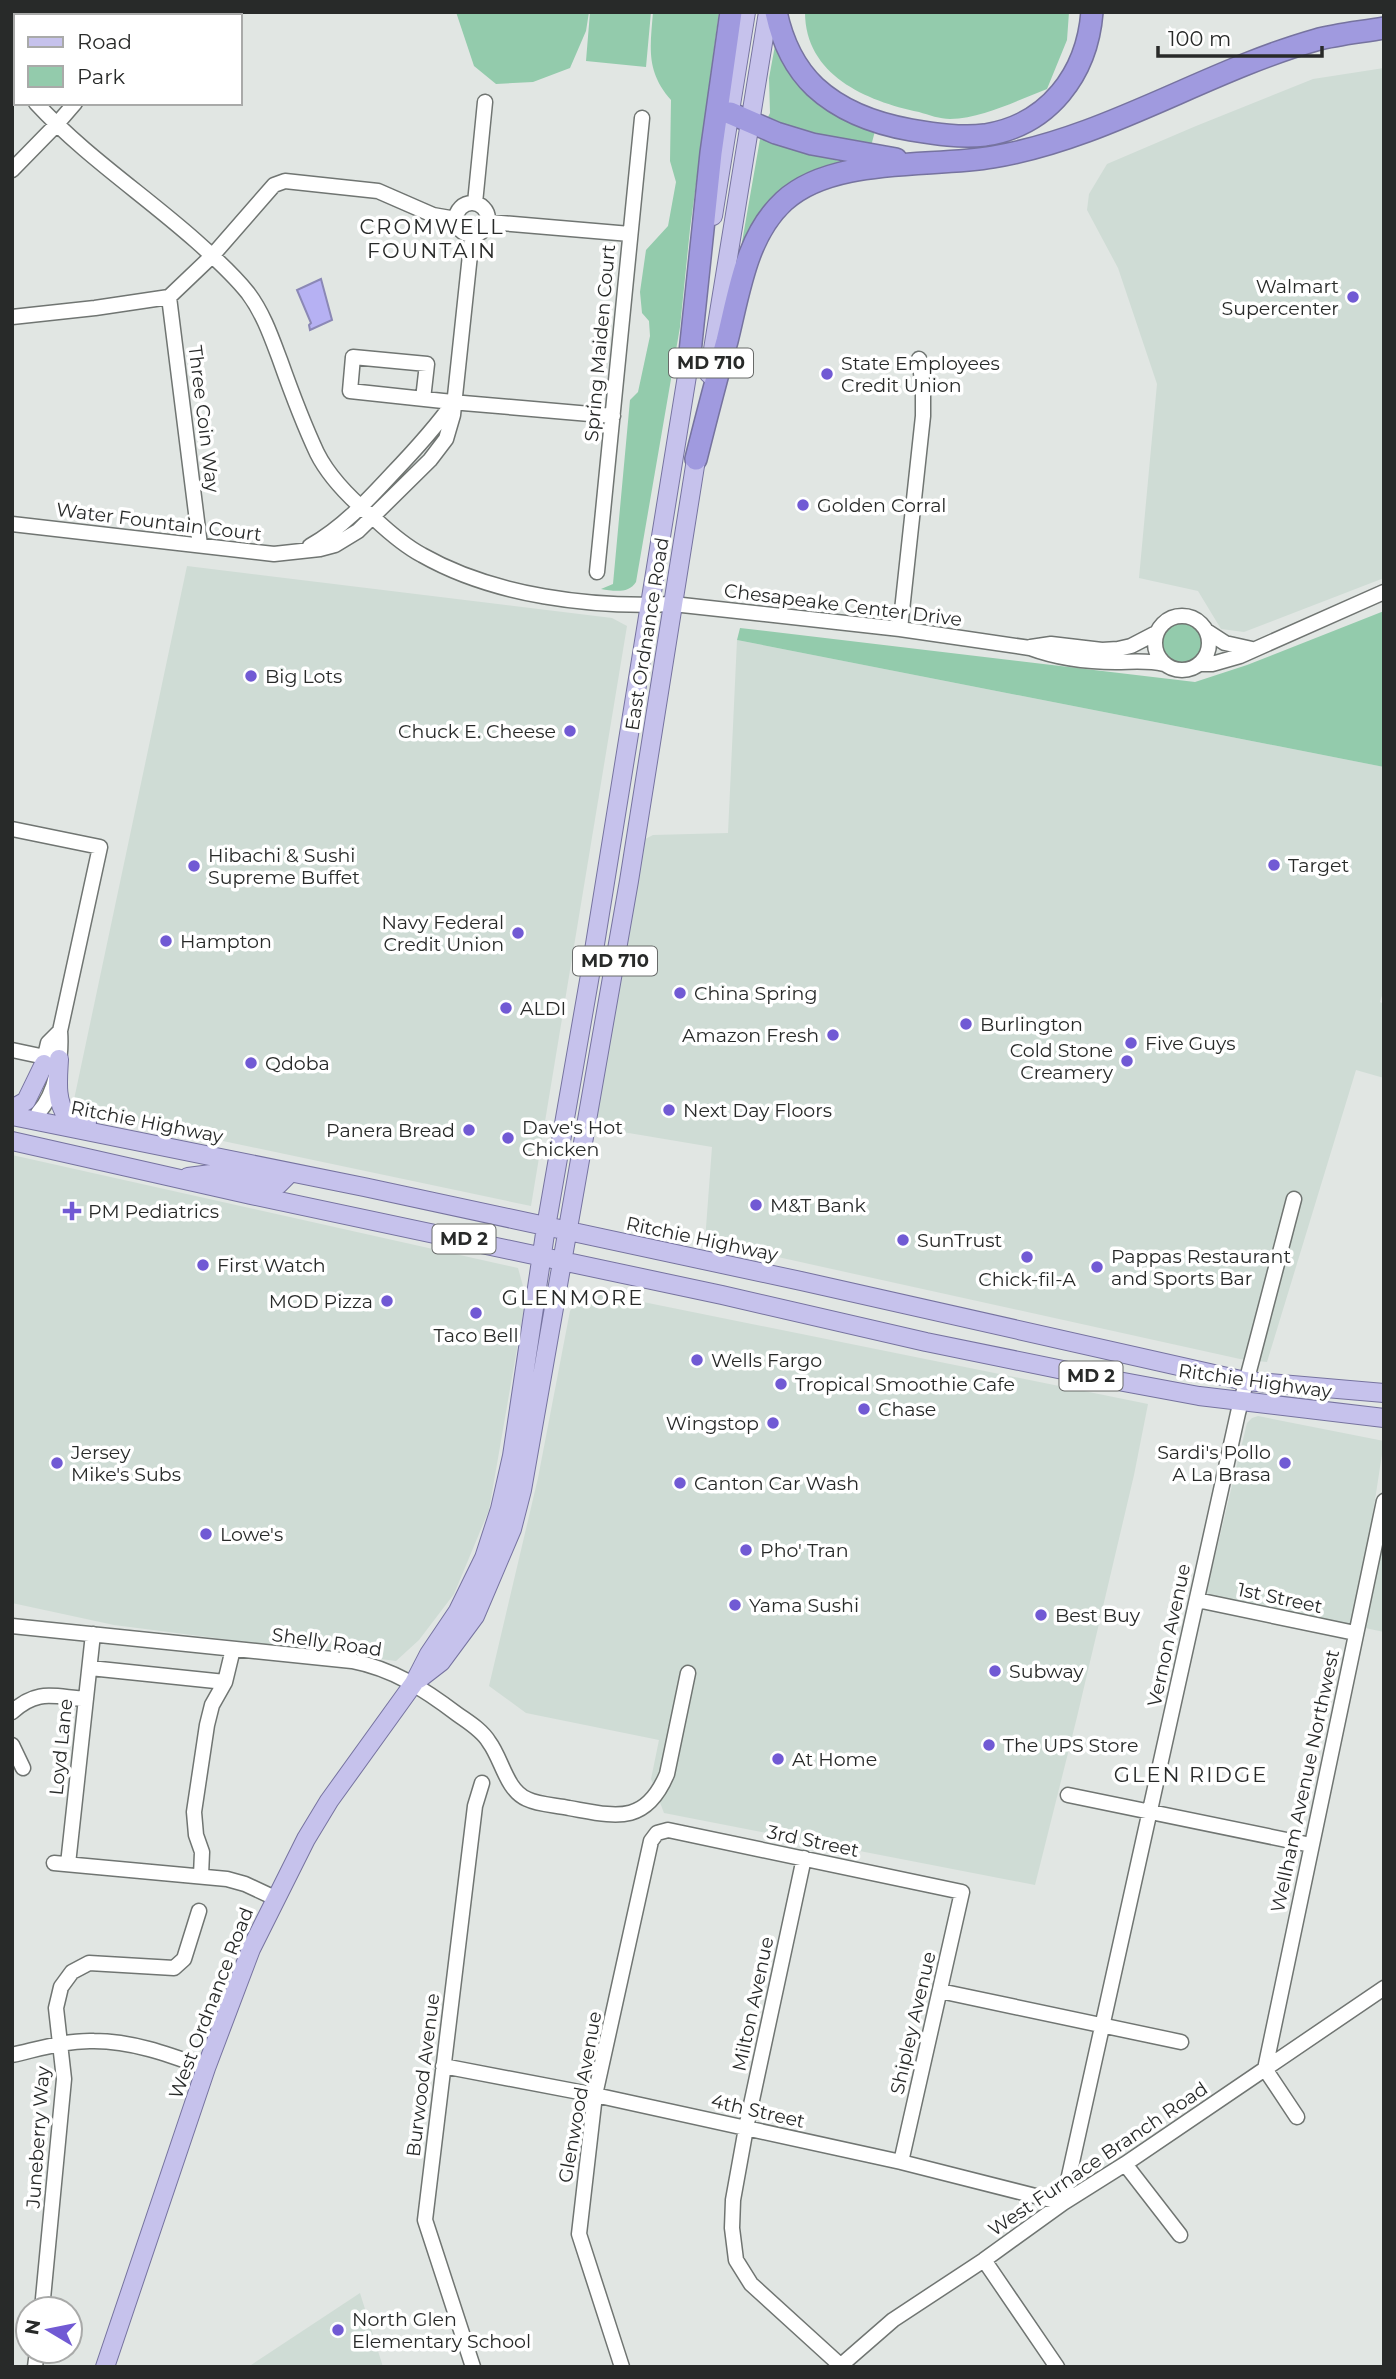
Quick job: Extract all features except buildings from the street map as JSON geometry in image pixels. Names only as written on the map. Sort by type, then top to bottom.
[{"type":"highway","points":[[689,362],[710,153],[731,12]]},
{"type":"highway","points":[[776,12],[780,30],[793,60],[814,86],[835,102],[895,127],[933,134],[966,136],[987,134],[1023,123],[1064,90],[1077,72],[1086,51],[1091,12]]},
{"type":"highway","points":[[696,459],[747,263],[763,226],[783,201],[800,188],[821,178],[918,163],[993,157],[1067,139],[1228,72],[1317,39],[1384,28]]},
{"type":"highway","points":[[730,113],[812,144],[918,163]]},
{"type":"main road","name":"East Ordnance Road","points":[[543,1256],[746,12]]},
{"type":"main road","name":"East Ordnance Road","points":[[563,1261],[629,881],[768,12]]},
{"type":"main road","points":[[12,1109],[26,1101],[49,1060]]},
{"type":"main road","points":[[49,1060],[61,1108],[67,1117],[109,1127],[128,1140]]},
{"type":"main road","name":"Ritchie Highway","points":[[12,1116],[37,1117],[128,1140],[801,1281],[1245,1381],[1384,1393]]},
{"type":"main road","name":"Ritchie Highway","points":[[12,1141],[934,1344],[1102,1378],[1240,1402],[1384,1418]]},
{"type":"main road","points":[[177,1178],[211,1174],[278,1185],[290,1173]]},
{"type":"main road","name":"West Ordnance Road","points":[[105,2367],[206,2067],[251,1949],[275,1898],[329,1801],[414,1683],[429,1654],[458,1611],[484,1558],[500,1508],[512,1456],[543,1256]]},
{"type":"main road","name":"West Ordnance Road","points":[[414,1683],[441,1662],[474,1616],[512,1529],[526,1470],[563,1261]]},
{"type":"street","points":[[475,203],[485,102]]},
{"type":"street","name":"Chesapeake Center Drive","points":[[38,105],[57,125],[212,256],[246,291],[264,319],[300,416],[319,456],[360,508],[421,555],[472,578],[535,594],[650,605],[673,604],[900,629],[1030,648]]},
{"type":"street","points":[[14,164],[57,125],[73,105]]},
{"type":"street","name":"Spring Maiden Court","points":[[597,572],[642,118]]},
{"type":"street","points":[[12,317],[169,297],[212,256],[274,185],[285,181],[378,191],[433,215],[456,219]]},
{"type":"street","points":[[475,203],[484,208],[489,222],[481,233],[472,236],[462,232],[456,219],[460,209],[475,203]]},
{"type":"street","points":[[489,222],[630,234]]},
{"type":"street","name":"Water Fountain Court","points":[[12,524],[274,554],[335,545],[359,531],[430,460],[446,439],[453,415],[472,236]]},
{"type":"street","name":"Three Coin Way","points":[[169,297],[200,545]]},
{"type":"street","points":[[423,399],[427,364],[353,357],[350,391],[423,399],[454,402],[613,416]]},
{"type":"street","points":[[900,629],[923,416],[919,359]]},
{"type":"street","name":"Water Fountain Court","points":[[302,551],[328,537],[360,508],[417,447],[454,402]]},
{"type":"street","points":[[1030,648],[1050,656],[1107,662],[1153,661],[1180,670],[1240,656],[1384,592]]},
{"type":"street","points":[[1030,648],[1051,644],[1102,650],[1118,649],[1131,646],[1156,633],[1163,623],[1178,615],[1193,617],[1208,632],[1225,643],[1252,649]]},
{"type":"street","points":[[1199,664],[1210,646],[1208,632]]},
{"type":"street","points":[[1156,633],[1156,650],[1164,664]]},
{"type":"street","points":[[12,829],[100,847],[60,1031],[61,1046],[49,1060],[49,1102],[37,1117]]},
{"type":"street","points":[[12,1050],[49,1060]]},
{"type":"street","name":"Vernon Avenue","points":[[1063,2203],[1240,1402],[1294,1199]]},
{"type":"street","name":"Wellham Avenue Northwest","points":[[1265,2069],[1384,1501]]},
{"type":"street","name":"1st Street","points":[[1197,1600],[1355,1633]]},
{"type":"street","name":"Shelly Road","points":[[12,1626],[370,1664],[386,1669],[414,1683],[473,1725],[489,1741],[514,1790],[527,1800],[614,1816],[629,1815],[642,1809],[662,1787],[688,1673]]},
{"type":"street","name":"Loyd Lane","points":[[93,1634],[61,1863],[201,1876]]},
{"type":"street","points":[[233,1649],[225,1682],[212,1705],[207,1725],[194,1812],[196,1835],[202,1852],[201,1876],[245,1884],[275,1898]]},
{"type":"street","points":[[90,1668],[225,1682]]},
{"type":"street","points":[[12,1712],[23,1702],[38,1696],[86,1699]]},
{"type":"street","points":[[12,1745],[23,1768]]},
{"type":"street","name":"Burwood Avenue","points":[[473,2367],[425,2220],[475,1806],[482,1783]]},
{"type":"street","points":[[1068,1795],[1311,1845]]},
{"type":"street","name":"3rd Street","points":[[657,1833],[668,1830],[962,1892]]},
{"type":"street","name":"Glenwood Avenue","points":[[622,2367],[579,2234],[596,2095],[651,1842],[657,1833]]},
{"type":"street","name":"Milton Avenue","points":[[804,1858],[746,2128],[733,2200],[732,2228],[736,2260],[751,2284],[839,2366]]},
{"type":"street","name":"Shipley Avenue","points":[[901,2162],[962,1892]]},
{"type":"street","name":"Juneberry Way","points":[[43,2295],[64,2079],[56,2008],[61,1987],[72,1972],[89,1963],[174,1968],[184,1959],[199,1911]]},
{"type":"street","name":"West Furnace Branch Road","points":[[839,2366],[893,2320],[1384,1988]]},
{"type":"street","points":[[940,1991],[1181,2042]]},
{"type":"street","points":[[12,2054],[92,2040],[123,2043],[206,2067]]},
{"type":"street","name":"4th Street","points":[[443,2066],[596,2095],[901,2162],[1063,2203]]},
{"type":"street","points":[[1265,2069],[1297,2117]]},
{"type":"street","points":[[1125,2164],[1181,2235]]},
{"type":"street","points":[[984,2260],[1057,2367]]},
{"type":"shaded area","points":[[1384,68],[1384,578],[1244,632],[1221,629],[1198,591],[1139,578],[1157,384],[1118,268],[1087,210],[1089,194],[1107,164],[1313,79]]},
{"type":"shaded area","points":[[321,279],[332,320],[310,330],[311,323],[297,290]]},
{"type":"shaded area","points":[[187,566],[612,618],[627,626],[531,1206],[72,1109]]},
{"type":"shaded area","points":[[737,640],[1384,767],[1384,989],[1380,1002],[1384,1004],[1384,1078],[1356,1070],[1267,1362],[1240,1359],[705,1241],[712,1147],[593,1127],[641,841],[653,835],[728,833]]},
{"type":"shaded area","points":[[12,1155],[518,1268],[526,1297],[489,1510],[454,1594],[419,1640],[396,1661],[114,1625],[12,1603]]},
{"type":"shaded area","points":[[584,1290],[1148,1404],[1134,1475],[1035,1885],[664,1813],[651,1779],[659,1740],[526,1713],[489,1686],[538,1478],[570,1311]]},
{"type":"shaded area","points":[[1258,1416],[1384,1441],[1368,1546],[1384,1550],[1384,1632],[1206,1594],[1247,1423]]},
{"type":"shaded area","name":"North Glen Elementary School","points":[[360,2293],[383,2367],[248,2367]]},
{"type":"green space","points":[[456,12],[589,12],[586,31],[570,68],[533,82],[496,84],[474,66]]},
{"type":"green space","points":[[590,12],[651,12],[646,67],[586,61]]},
{"type":"green space","points":[[653,12],[719,12],[690,229],[680,327],[636,582],[625,590],[616,591],[601,589],[613,584],[630,400],[638,392],[650,336],[649,321],[642,313],[640,292],[646,250],[668,226],[676,182],[670,161],[671,100],[657,79],[652,59]]},
{"type":"green space","points":[[805,12],[1069,12],[1067,40],[1047,89],[987,112],[950,119],[879,101],[842,81],[815,53],[808,34]]},
{"type":"green space","points":[[776,40],[802,89],[834,114],[875,131],[870,150],[843,146],[767,119],[770,113],[769,78]]},
{"type":"green space","points":[[760,139],[843,162],[810,173],[787,187],[745,242],[742,242]]},
{"type":"green space","points":[[1384,611],[1384,767],[737,640],[740,628],[1195,682],[1247,665]]},
{"type":"green space","points":[[1182,622],[1197,628],[1203,643],[1197,658],[1182,664],[1167,658],[1161,643],[1167,628]]},
{"type":"place","name":"Walmart Supercenter","points":[[1353,297]]},
{"type":"place","name":"State Employees Credit Union","points":[[827,374]]},
{"type":"place","name":"Golden Corral","points":[[803,505]]},
{"type":"place","name":"Big Lots","points":[[251,676]]},
{"type":"place","name":"Chuck E. Cheese","points":[[570,731]]},
{"type":"place","name":"Target","points":[[1274,865]]},
{"type":"place","name":"Hibachi & Sushi Supreme Buffet","points":[[194,866]]},
{"type":"place","name":"Navy Federal Credit Union","points":[[518,933]]},
{"type":"place","name":"Hampton","points":[[166,941]]},
{"type":"place","name":"China Spring","points":[[680,993]]},
{"type":"place","name":"ALDI","points":[[506,1008]]},
{"type":"place","name":"Burlington","points":[[966,1024]]},
{"type":"place","name":"Amazon Fresh","points":[[833,1035]]},
{"type":"place","name":"Five Guys","points":[[1131,1043]]},
{"type":"place","name":"Cold Stone Creamery","points":[[1127,1061]]},
{"type":"place","name":"Qdoba","points":[[251,1063]]},
{"type":"place","name":"Next Day Floors","points":[[669,1110]]},
{"type":"place","name":"Panera Bread","points":[[469,1130]]},
{"type":"place","name":"Dave's Hot Chicken","points":[[508,1138]]},
{"type":"place","name":"M&T Bank","points":[[756,1205]]},
{"type":"place","name":"PM Pediatrics","points":[[72,1211]]},
{"type":"place","name":"SunTrust","points":[[903,1240]]},
{"type":"place","name":"Chick-fil-A","points":[[1027,1257]]},
{"type":"place","name":"First Watch","points":[[203,1265]]},
{"type":"place","name":"Pappas Restaurant and Sports Bar","points":[[1097,1267]]},
{"type":"place","name":"MOD Pizza","points":[[387,1301]]},
{"type":"place","name":"Taco Bell","points":[[476,1313]]},
{"type":"place","name":"Wells Fargo","points":[[697,1360]]},
{"type":"place","name":"Tropical Smoothie Cafe","points":[[781,1384]]},
{"type":"place","name":"Chase","points":[[864,1409]]},
{"type":"place","name":"Wingstop","points":[[773,1423]]},
{"type":"place","name":"Jersey Mike's Subs","points":[[57,1463]]},
{"type":"place","name":"Sardi's Pollo A La Brasa","points":[[1285,1463]]},
{"type":"place","name":"Canton Car Wash","points":[[680,1483]]},
{"type":"place","name":"Lowe's","points":[[206,1534]]},
{"type":"place","name":"Pho' Tran","points":[[746,1550]]},
{"type":"place","name":"Yama Sushi","points":[[735,1605]]},
{"type":"place","name":"Best Buy","points":[[1041,1615]]},
{"type":"place","name":"Subway","points":[[995,1671]]},
{"type":"place","name":"The UPS Store","points":[[989,1745]]},
{"type":"place","name":"At Home","points":[[778,1759]]},
{"type":"place","name":"North Glen Elementary School","points":[[338,2330]]},
{"type":"district","name":"CROMWELL FOUNTAIN","points":[[432,238]]},
{"type":"district","name":"GLENMORE","points":[[573,1297]]},
{"type":"district","name":"GLEN RIDGE","points":[[1191,1774]]}]
